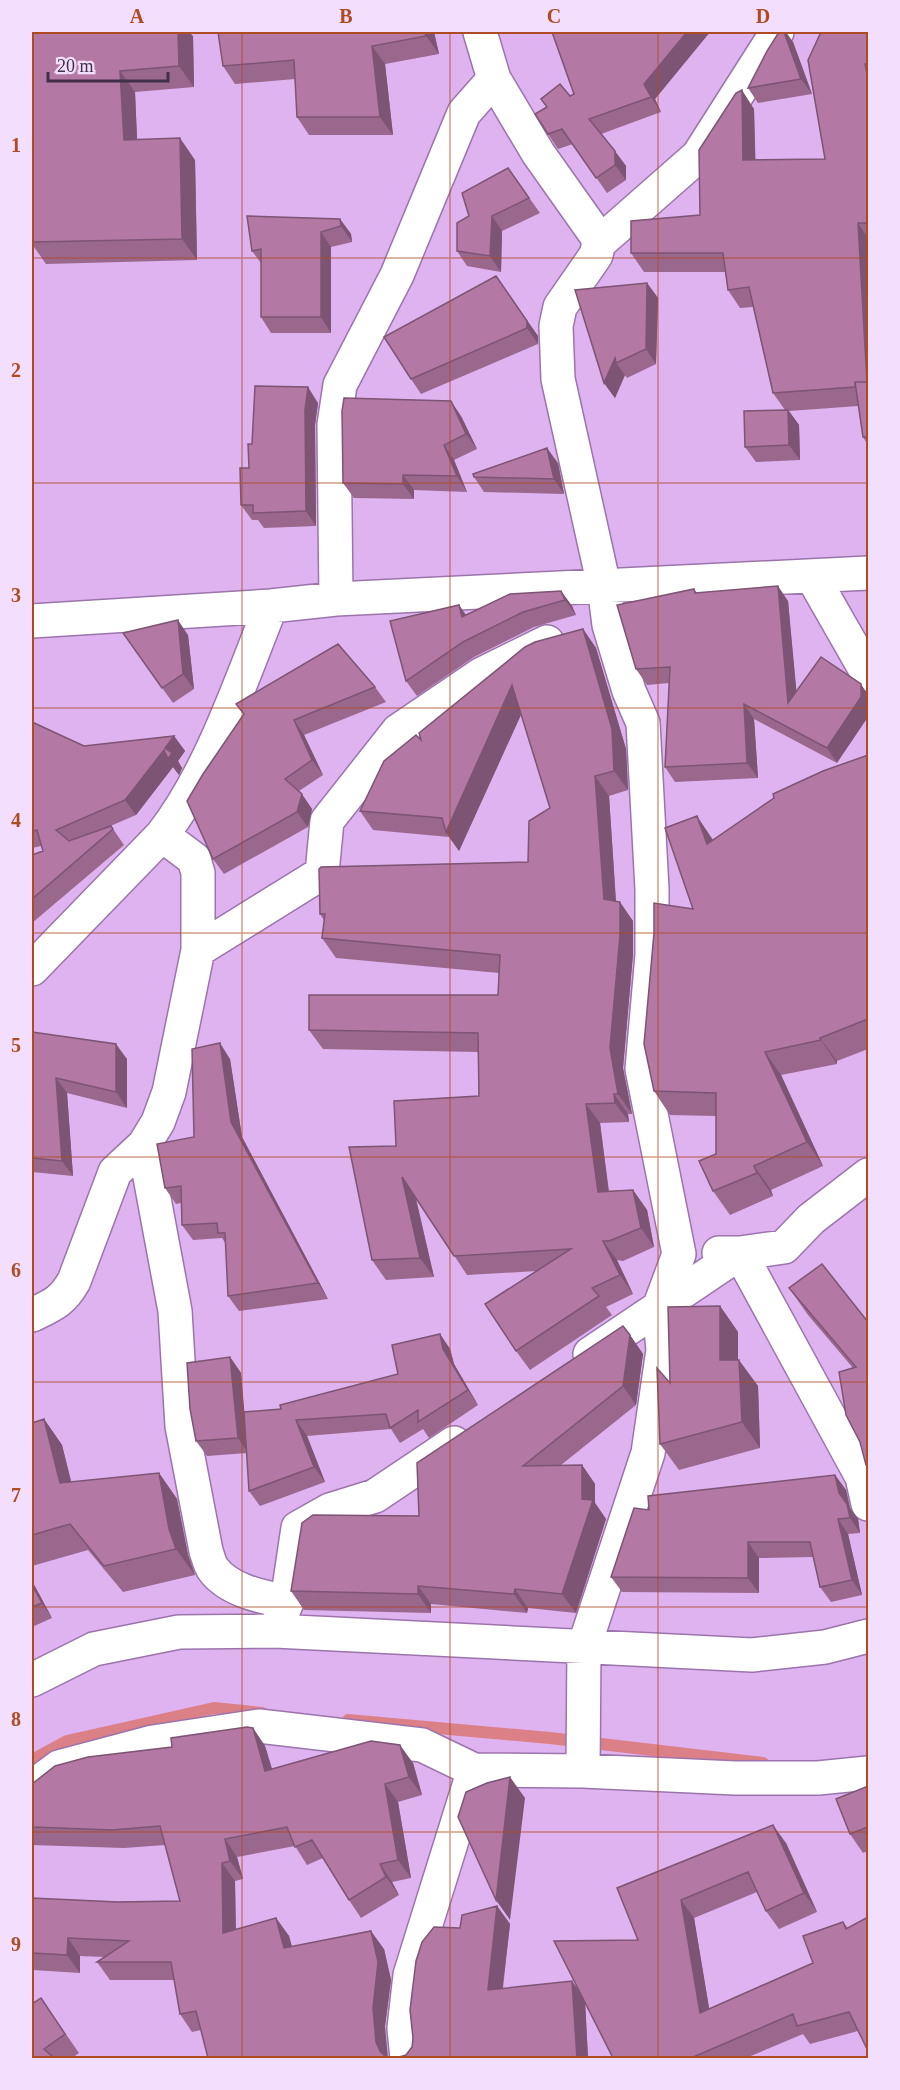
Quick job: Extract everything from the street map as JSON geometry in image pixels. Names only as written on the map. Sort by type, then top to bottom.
[{"type":"street","points":[[480,32],[494,79],[538,153],[596,235],[599,243],[596,255],[560,307],[556,326],[558,379],[604,586],[609,625],[628,691],[643,723],[652,889],[652,955],[642,1069],[679,1254],[659,1308],[663,1350],[648,1453],[585,1647],[582,1771]]},
{"type":"street","points":[[599,243],[698,156],[777,32]]},
{"type":"street","points":[[336,599],[334,425],[340,385],[397,275],[464,113],[494,79]]},
{"type":"street","points":[[32,621],[271,606],[336,599],[868,573]]},
{"type":"street","points":[[812,576],[868,674]]},
{"type":"street","points":[[32,969],[162,835],[180,812],[210,754],[271,606]]},
{"type":"street","points":[[198,950],[322,873],[327,821],[398,731],[483,674],[542,644],[609,625]]},
{"type":"street","points":[[32,1315],[54,1305],[65,1296],[74,1281],[115,1172],[144,1145],[158,1122],[169,1092],[198,950],[198,873],[194,859],[162,835]]},
{"type":"street","points":[[144,1145],[175,1311],[182,1425],[206,1551],[213,1569],[229,1583],[257,1596],[281,1617]]},
{"type":"street","points":[[679,1254],[740,1253],[784,1247],[811,1219],[868,1175]]},
{"type":"street","points":[[561,1372],[740,1253]]},
{"type":"street","points":[[740,1253],[862,1477],[868,1504]]},
{"type":"street","points":[[281,1617],[298,1528],[330,1510],[375,1496],[483,1424]]},
{"type":"street","points":[[32,1680],[94,1649],[178,1632],[281,1617],[585,1647],[752,1655],[825,1647],[868,1636]]},
{"type":"street","points":[[32,1787],[59,1767],[70,1764],[153,1742],[259,1726],[422,1745],[474,1770],[582,1771],[735,1778],[818,1778],[868,1773]]},
{"type":"street","points":[[407,2058],[404,2028],[410,1975],[474,1770]]},
{"type":"building","points":[[32,32],[178,32],[179,66],[120,71],[124,140],[180,138],[182,239],[32,242]]},
{"type":"building","points":[[218,32],[425,32],[426,36],[372,46],[380,117],[297,117],[294,60],[223,66]]},
{"type":"building","points":[[552,32],[687,32],[644,84],[651,97],[589,119],[615,151],[615,165],[596,178],[562,129],[548,134],[535,114],[547,107],[541,99],[560,84],[570,96],[574,94]]},
{"type":"building","points":[[779,32],[784,32],[801,79],[748,88],[767,51]]},
{"type":"building","points":[[821,32],[868,32],[868,64],[865,64],[868,78],[868,223],[858,223],[867,382],[855,382],[855,387],[773,393],[749,287],[728,290],[723,253],[631,253],[631,221],[700,215],[699,150],[736,93],[742,90],[743,160],[825,159],[808,60]]},
{"type":"building","points":[[508,168],[529,198],[492,216],[490,256],[457,251],[457,223],[469,216],[462,193]]},
{"type":"building","points":[[247,216],[340,219],[341,226],[321,232],[321,317],[261,317],[261,249],[252,251]]},
{"type":"building","points":[[496,276],[527,321],[527,328],[411,379],[384,337]]},
{"type":"building","points":[[647,283],[646,349],[616,363],[615,358],[604,383],[575,290]]},
{"type":"building","points":[[855,382],[868,382],[868,437],[863,437]]},
{"type":"building","points":[[255,386],[308,387],[305,410],[306,511],[253,513],[253,505],[241,505],[240,468],[249,468],[248,444],[252,444]]},
{"type":"building","points":[[344,398],[451,401],[466,434],[444,445],[457,476],[403,475],[403,484],[343,483],[342,411]]},
{"type":"building","points":[[788,410],[789,445],[745,447],[744,411]]},
{"type":"building","points":[[547,448],[554,479],[474,477],[473,474]]},
{"type":"building","points":[[778,586],[788,703],[821,657],[861,684],[861,697],[827,748],[744,704],[747,763],[665,767],[670,667],[636,669],[617,605],[694,589],[695,593]]},
{"type":"building","points":[[561,591],[565,600],[523,612],[463,642],[406,681],[390,621],[459,605],[462,617],[510,594]]},
{"type":"building","points":[[178,620],[183,674],[162,688],[123,633]]},
{"type":"building","points":[[583,629],[612,729],[614,771],[595,776],[604,899],[620,902],[620,935],[610,1048],[618,1094],[614,1094],[615,1103],[586,1104],[598,1192],[633,1190],[641,1228],[609,1241],[603,1241],[620,1275],[592,1288],[599,1296],[516,1351],[485,1304],[571,1249],[454,1256],[402,1177],[420,1258],[372,1260],[349,1147],[396,1146],[394,1101],[479,1096],[478,1033],[309,1030],[309,995],[498,995],[500,955],[322,938],[325,914],[320,914],[319,869],[321,867],[528,862],[529,821],[550,808],[512,685],[446,832],[442,818],[360,811],[384,761],[416,735],[421,740],[419,733],[525,647],[535,642]]},
{"type":"building","points":[[338,644],[375,687],[294,720],[312,760],[285,779],[302,794],[297,812],[213,859],[187,801],[244,714],[236,704]]},
{"type":"building","points":[[32,722],[84,746],[174,736],[165,748],[172,753],[168,759],[164,750],[125,800],[56,830],[69,841],[111,826],[113,829],[32,899],[32,855],[43,851],[37,830],[32,831]]},
{"type":"building","points":[[868,755],[868,1019],[820,1038],[821,1040],[765,1052],[807,1142],[754,1166],[757,1173],[713,1191],[699,1161],[716,1154],[716,1093],[654,1091],[644,1044],[654,933],[654,903],[693,909],[665,828],[697,816],[707,844],[774,798],[773,794],[823,771]]},
{"type":"building","points":[[32,1032],[116,1044],[116,1092],[56,1078],[62,1161],[32,1158]]},
{"type":"building","points":[[220,1043],[231,1122],[318,1283],[228,1296],[225,1233],[218,1233],[217,1223],[182,1225],[181,1186],[165,1188],[157,1144],[194,1137],[192,1049]]},
{"type":"building","points":[[822,1264],[868,1322],[868,1465],[866,1465],[860,1442],[846,1415],[839,1372],[856,1367],[789,1288]]},
{"type":"building","points":[[720,1306],[720,1360],[739,1360],[742,1422],[660,1444],[657,1368],[670,1383],[668,1307]]},
{"type":"building","points":[[623,1326],[630,1335],[623,1386],[523,1466],[582,1465],[582,1499],[593,1500],[562,1594],[515,1589],[514,1594],[418,1586],[418,1594],[291,1591],[302,1523],[313,1515],[419,1516],[417,1463]]},
{"type":"building","points":[[440,1334],[443,1349],[468,1390],[418,1422],[418,1410],[390,1428],[386,1414],[296,1420],[314,1467],[249,1491],[244,1412],[281,1409],[280,1405],[398,1374],[392,1345]]},
{"type":"building","points":[[230,1357],[238,1438],[196,1441],[190,1409],[187,1363]]},
{"type":"building","points":[[44,1419],[60,1483],[159,1473],[169,1529],[176,1549],[104,1566],[70,1524],[32,1535],[32,1423]]},
{"type":"building","points":[[835,1475],[839,1493],[847,1504],[850,1518],[838,1519],[852,1580],[820,1587],[810,1542],[748,1542],[748,1578],[611,1577],[634,1508],[649,1510],[648,1496]]},
{"type":"building","points":[[32,1585],[42,1603],[32,1607]]},
{"type":"building","points":[[253,1728],[265,1771],[371,1741],[400,1745],[409,1777],[385,1784],[398,1860],[380,1864],[386,1877],[349,1900],[312,1840],[295,1847],[287,1827],[225,1839],[230,1861],[222,1863],[223,1933],[276,1918],[284,1948],[371,1931],[378,1962],[373,2008],[376,2042],[386,2057],[395,2058],[208,2058],[196,2011],[180,2014],[171,1962],[97,1962],[129,1941],[68,1938],[67,1955],[32,1953],[32,1898],[118,1902],[180,1901],[160,1826],[112,1830],[32,1827],[32,1784],[55,1766],[88,1757],[172,1747],[171,1738]]},
{"type":"building","points":[[510,1777],[496,1900],[458,1817],[466,1792]]},
{"type":"building","points":[[868,1786],[868,1827],[850,1834],[836,1799]]},
{"type":"building","points":[[773,1825],[804,1893],[766,1911],[748,1872],[681,1900],[700,2013],[813,1963],[803,1936],[843,1922],[846,1929],[868,1917],[868,2051],[849,2012],[797,2026],[793,2014],[691,2058],[613,2058],[554,1941],[638,1940],[617,1888]]},
{"type":"building","points":[[497,1906],[488,1990],[572,1981],[577,2058],[396,2058],[406,2055],[412,2047],[410,2010],[416,1961],[422,1942],[434,1927],[460,1928],[462,1915]]},
{"type":"building","points":[[41,1998],[65,2034],[44,2049],[54,2058],[32,2058],[32,2004]]},
{"type":"waterway","points":[[32,1760],[67,1741],[214,1708],[262,1713]]},
{"type":"waterway","points":[[348,1720],[550,1738],[763,1763]]}]
